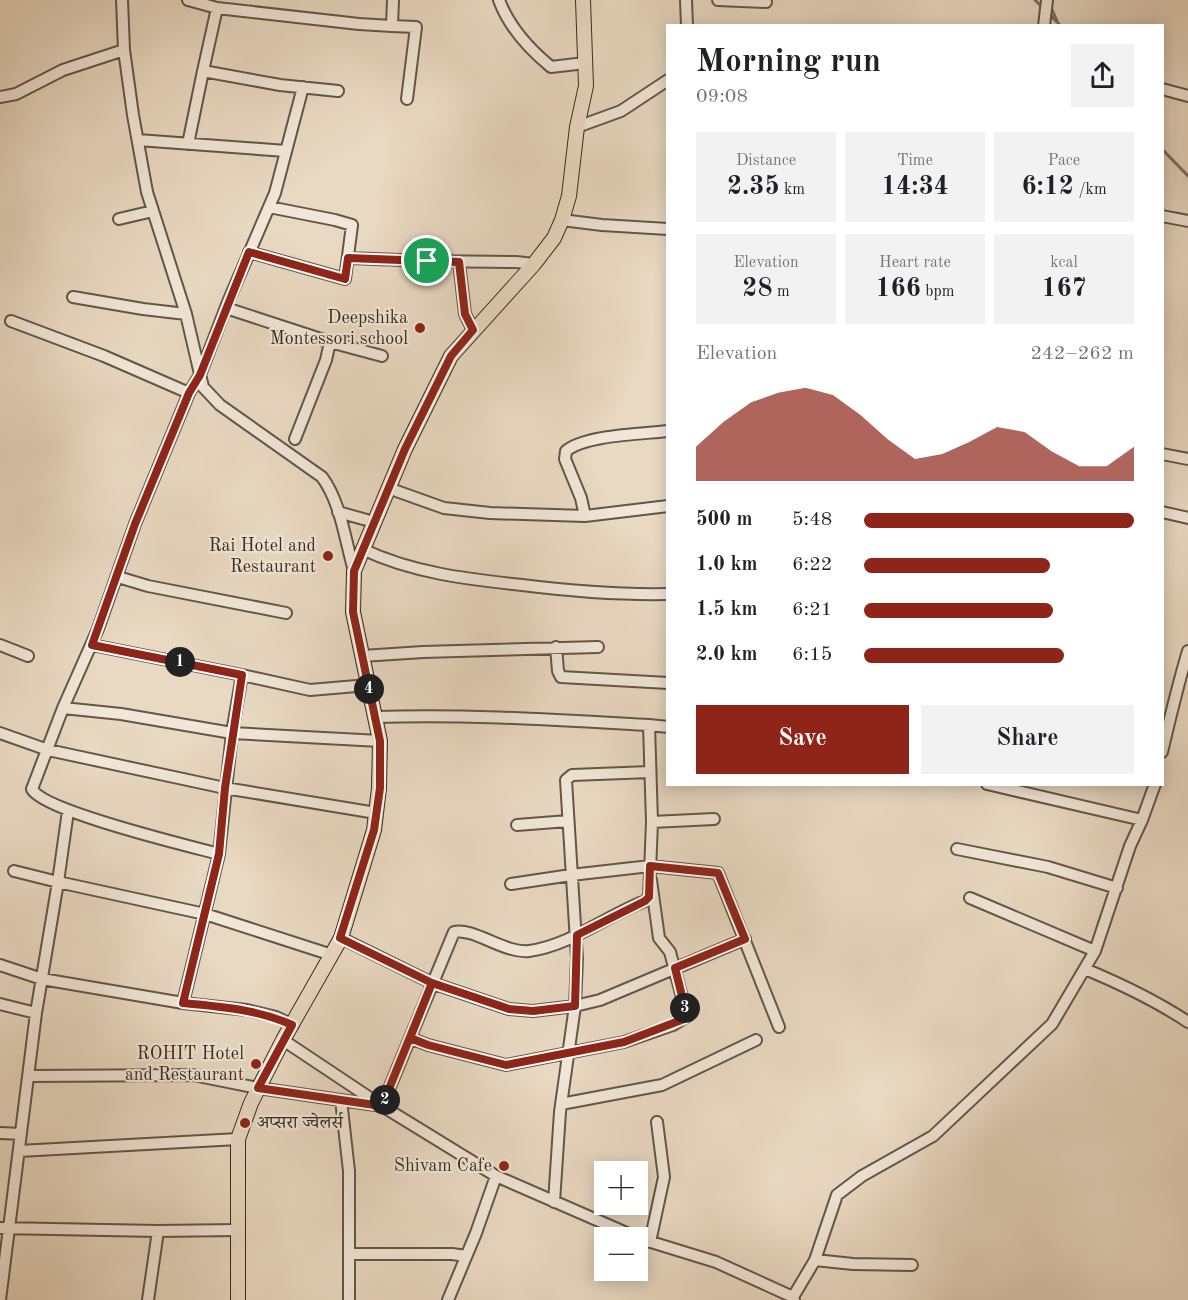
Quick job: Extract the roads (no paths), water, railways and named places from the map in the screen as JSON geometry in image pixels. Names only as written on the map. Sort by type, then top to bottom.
[{"type":"main road","points":[[238,1300],[238,1139],[258,1088],[340,938],[374,830],[380,788],[380,741],[353,612],[354,571],[405,449],[451,356],[534,264],[554,238],[562,220],[569,196],[577,127],[586,86],[583,0]]},
{"type":"street","points":[[123,0],[124,50],[138,140],[153,211],[186,314],[203,387],[220,405],[322,477],[338,512],[354,571]]},
{"type":"street","points":[[188,0],[217,8],[359,24],[416,27],[407,99]]},
{"type":"street","points":[[392,26],[393,0]]},
{"type":"street","points":[[499,0],[503,12],[517,32],[551,67],[585,63]]},
{"type":"street","points":[[686,0],[687,24]]},
{"type":"street","points":[[718,0],[766,2]]},
{"type":"street","points":[[1044,24],[1047,0]]},
{"type":"street","points":[[188,144],[217,8]]},
{"type":"street","points":[[0,97],[16,94],[63,70],[124,50]]},
{"type":"street","points":[[203,70],[338,91]]},
{"type":"street","points":[[577,127],[621,111],[666,81]]},
{"type":"street","points":[[219,854],[68,811],[36,795],[32,789],[63,708],[92,645],[135,524],[189,393],[200,375],[275,193],[303,87]]},
{"type":"street","points":[[1164,90],[1188,96]]},
{"type":"street","points":[[138,140],[285,151]]},
{"type":"street","points":[[249,252],[345,279],[352,225],[269,207]]},
{"type":"street","points":[[119,219],[153,211]]},
{"type":"street","points":[[1164,216],[1188,221]]},
{"type":"street","points":[[562,220],[666,229]]},
{"type":"street","points":[[348,258],[534,264]]},
{"type":"street","points":[[459,262],[465,314],[473,330]]},
{"type":"street","points":[[73,297],[186,314]]},
{"type":"street","points":[[226,308],[330,342],[382,356]]},
{"type":"street","points":[[11,321],[104,356],[189,393]]},
{"type":"street","points":[[295,439],[326,360],[330,342]]},
{"type":"street","points":[[585,516],[581,498],[565,459],[566,451],[573,445],[588,441],[666,431]]},
{"type":"street","points":[[1164,454],[1188,459]]},
{"type":"street","points":[[388,488],[444,507],[490,513],[585,516],[666,506]]},
{"type":"street","points":[[338,512],[374,522]]},
{"type":"street","points":[[1164,512],[1188,518]]},
{"type":"street","points":[[362,549],[389,561],[432,573],[472,579],[619,594],[666,594]]},
{"type":"street","points":[[118,577],[148,586],[286,613]]},
{"type":"street","points":[[0,645],[28,656]]},
{"type":"street","points":[[92,645],[310,690],[368,685]]},
{"type":"street","points":[[362,656],[598,646]]},
{"type":"street","points":[[556,647],[558,671],[561,677],[666,682]]},
{"type":"street","points":[[1164,737],[1166,722],[1188,651]]},
{"type":"street","points":[[183,1003],[219,854],[232,733],[242,675]]},
{"type":"street","points":[[63,708],[121,714],[232,733],[380,741]]},
{"type":"street","points":[[376,717],[442,715],[510,717],[666,727]]},
{"type":"street","points":[[410,1038],[428,1045],[506,1065],[624,1042],[687,1016],[670,952],[659,938],[651,880],[649,725]]},
{"type":"street","points":[[0,733],[48,750],[225,788],[376,813]]},
{"type":"street","points":[[554,1203],[561,1104],[575,1006],[577,935],[566,780],[569,776],[650,772]]},
{"type":"street","points":[[996,786],[1142,820]]},
{"type":"street","points":[[283,1040],[382,1106],[496,1176],[554,1203],[650,1242],[716,1262],[793,1299],[815,1260],[837,1195],[862,1176],[933,1136],[1052,1024],[1095,951],[1130,846],[1154,786]]},
{"type":"street","points":[[0,1300],[5,1228],[20,1151],[36,1012],[68,811]]},
{"type":"street","points":[[652,822],[714,819]]},
{"type":"street","points":[[517,825],[568,821]]},
{"type":"street","points":[[957,849],[1048,867],[1117,888]]},
{"type":"street","points":[[511,884],[571,874],[650,866],[718,873],[780,1027]]},
{"type":"street","points":[[14,871],[206,914],[332,955]]},
{"type":"street","points":[[382,1106],[453,932],[457,931],[513,950],[528,951],[577,935],[645,901],[649,897],[651,880]]},
{"type":"street","points":[[970,898],[1095,951]]},
{"type":"street","points":[[340,938],[432,983],[509,1009],[533,1011],[575,1006],[600,1000],[745,939]]},
{"type":"street","points":[[0,965],[42,979],[183,1003],[247,1010],[276,1017],[292,1025]]},
{"type":"street","points":[[1085,969],[1127,987],[1188,1022]]},
{"type":"street","points":[[0,1004],[36,1012]]},
{"type":"street","points":[[561,1104],[662,1085],[756,1040]]},
{"type":"street","points":[[29,1076],[193,1075],[258,1088],[382,1106]]},
{"type":"street","points":[[341,1100],[349,1171],[349,1300]]},
{"type":"street","points":[[650,1242],[664,1177],[657,1122]]},
{"type":"street","points":[[0,1133],[21,1134]]},
{"type":"street","points":[[20,1151],[238,1139]]},
{"type":"street","points":[[448,1300],[496,1176]]},
{"type":"street","points":[[5,1228],[237,1230]]},
{"type":"street","points":[[148,1300],[158,1231]]},
{"type":"street","points":[[349,1254],[466,1256]]},
{"type":"street","points":[[815,1260],[853,1264],[912,1265]]},
{"type":"waterway","points":[[1035,0],[1043,8]]},
{"type":"waterway","points":[[1050,5],[1057,21]]},
{"type":"waterway","points":[[1050,15],[1059,24]]},
{"type":"waterway","points":[[1164,151],[1188,176]]},
{"type":"place","name":"Deepshika Montessori school","points":[[420,328]]},
{"type":"place","name":"Rai Hotel and Restaurant","points":[[328,556]]},
{"type":"place","name":"ROHIT Hotel and Restaurant","points":[[256,1064]]},
{"type":"place","name":"अप्सरा ज्वेलर्स","points":[[245,1123]]},
{"type":"place","name":"Shivam Cafe","points":[[504,1166]]}]
